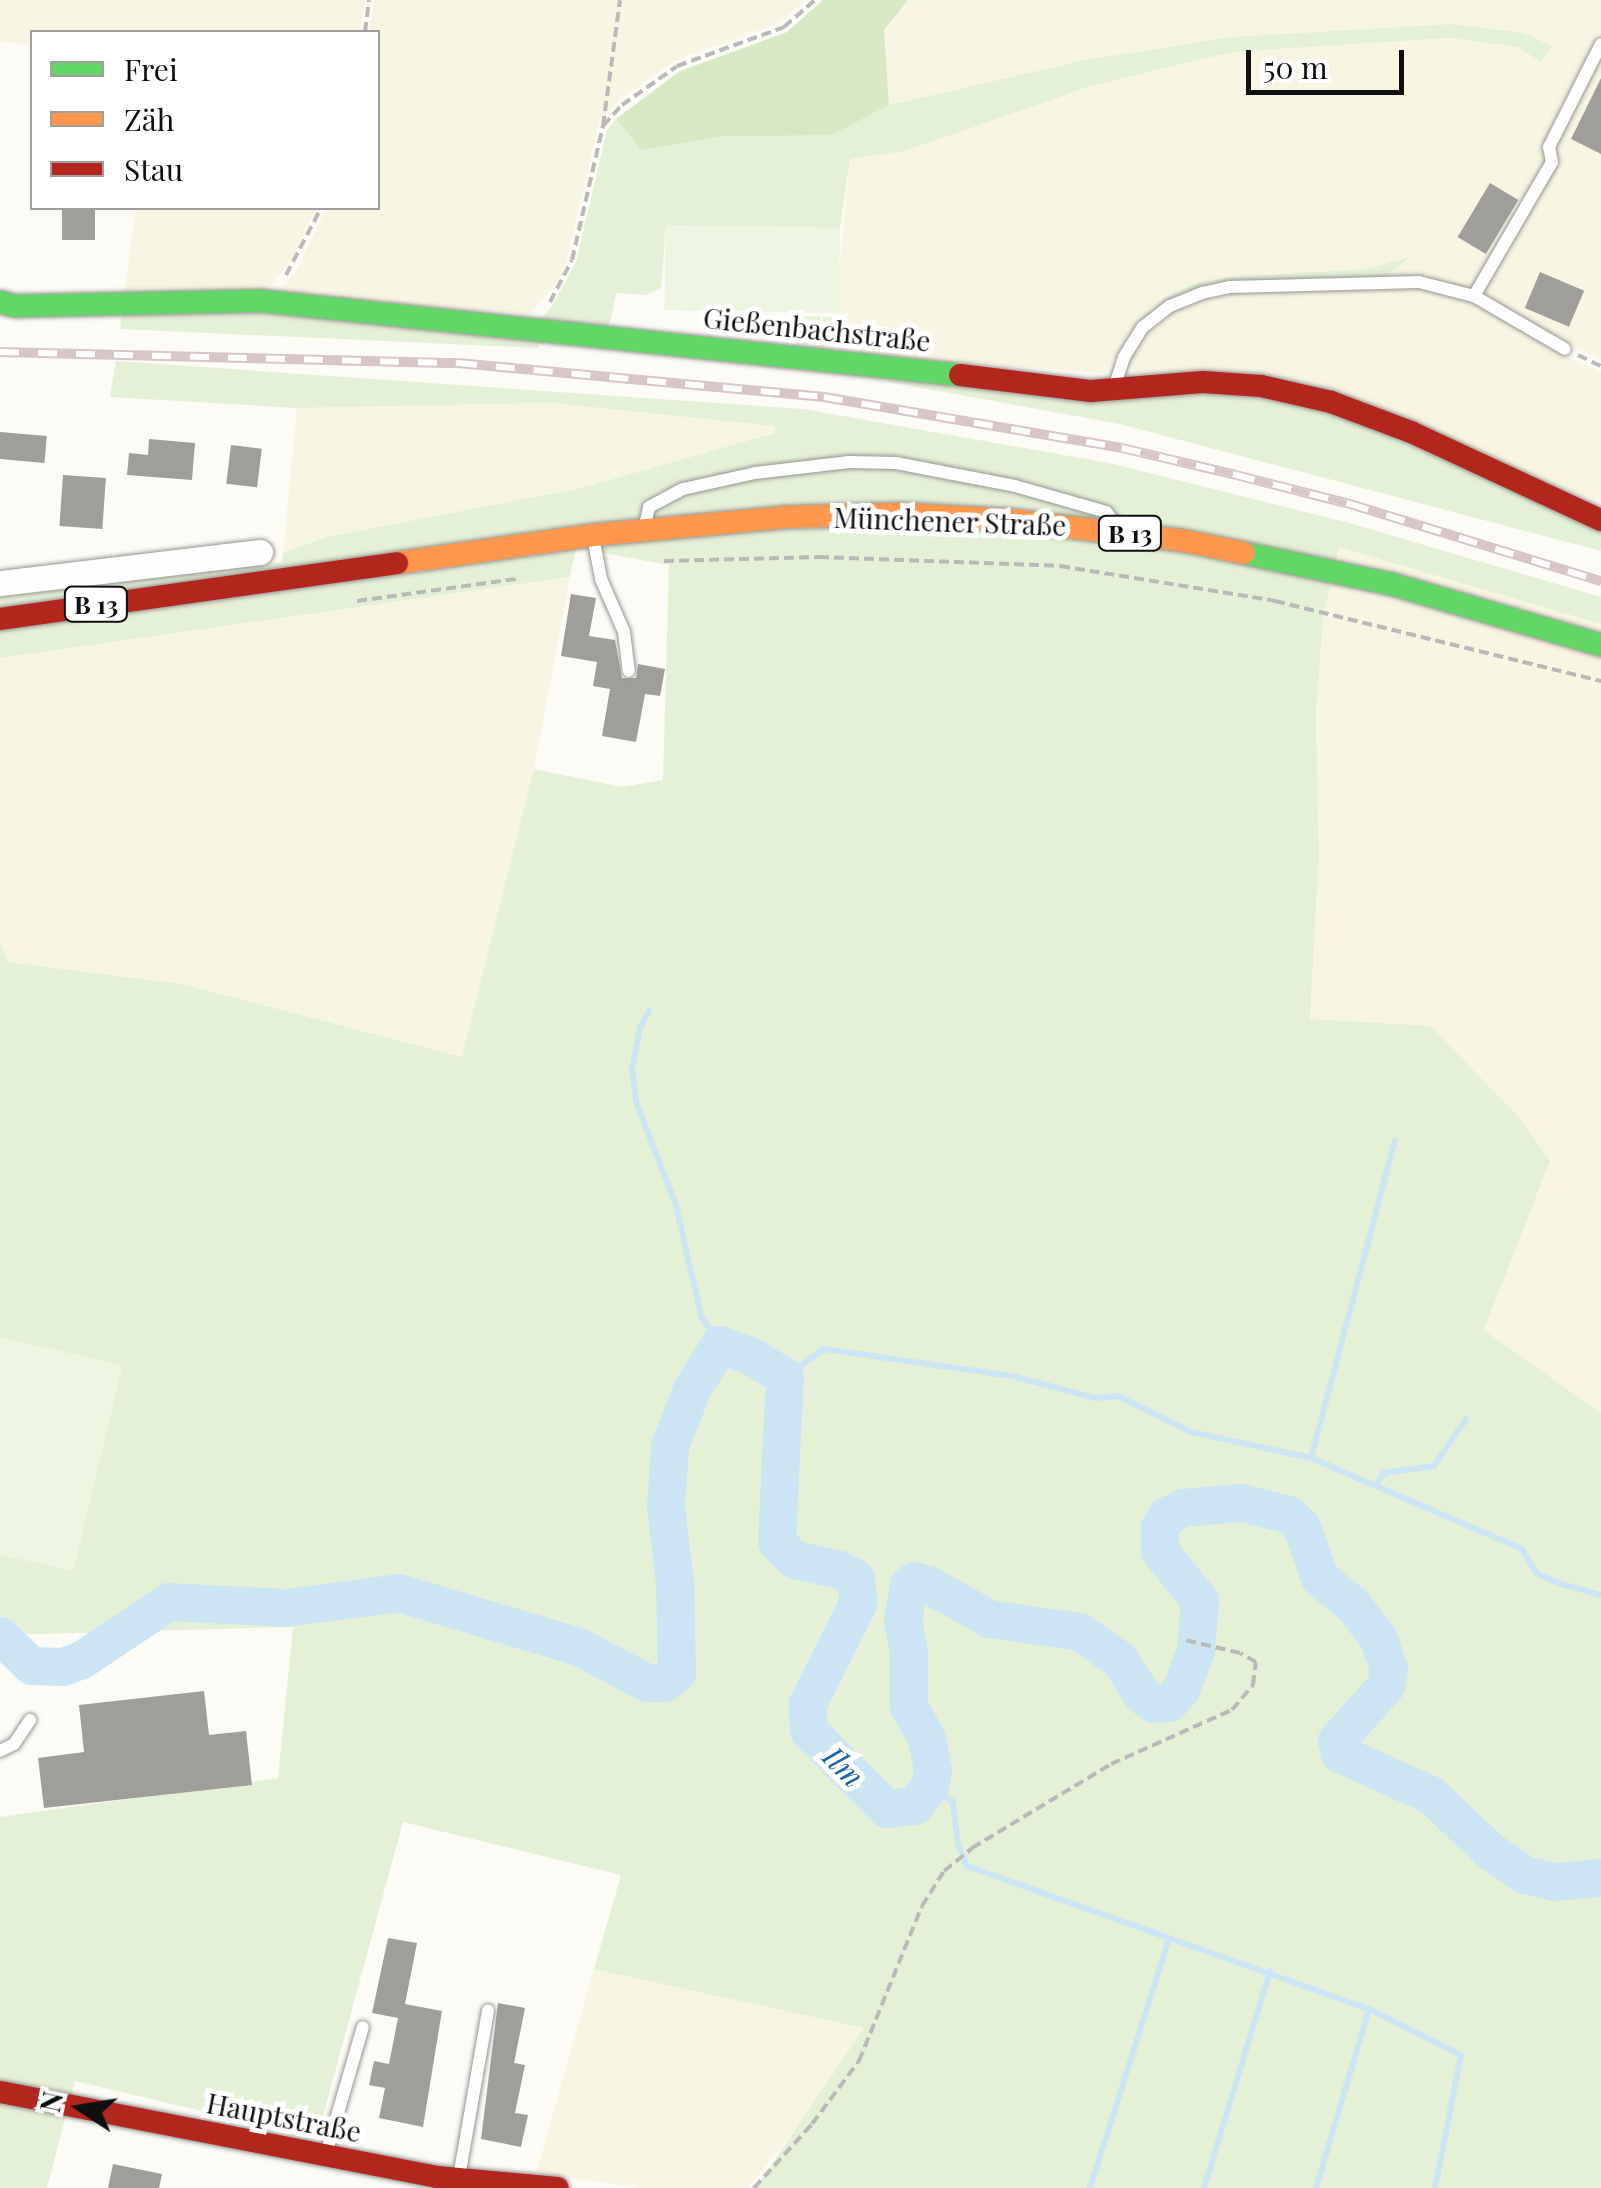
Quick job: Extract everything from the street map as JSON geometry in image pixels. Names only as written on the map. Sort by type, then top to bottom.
[{"type":"street","name":"Gießenbachstraße","points":[[0,302],[263,302],[523,331],[884,364],[1091,391],[1202,382],[1260,386],[1330,402],[1411,432],[1601,520]]},
{"type":"street","name":"Münchener Straße","points":[[646,529],[786,517],[904,514],[1115,530],[1391,584],[1601,646]]},
{"type":"street","name":"B 13","points":[[0,619],[646,529]]},
{"type":"street","points":[[0,583],[260,552]]},
{"type":"street","name":"Hauptstraße","points":[[0,2092],[445,2182],[558,2188]]},
{"type":"lane","points":[[1474,296],[1552,162],[1548,147],[1601,44]]},
{"type":"lane","points":[[1114,388],[1124,358],[1143,326],[1170,306],[1202,293],[1301,284],[1419,282],[1474,296],[1565,349]]},
{"type":"lane","points":[[646,529],[644,517],[649,507],[683,489],[755,473],[849,462],[896,463],[1015,486],[1106,512],[1115,519],[1115,530]]},
{"type":"lane","points":[[593,535],[601,579],[624,632],[630,671]]},
{"type":"lane","points":[[0,1751],[14,1744],[30,1720]]},
{"type":"lane","points":[[445,2182],[488,2011]]},
{"type":"lane","points":[[325,2156],[362,2027]]},
{"type":"path","points":[[364,30],[370,0]]},
{"type":"path","points":[[523,331],[548,305],[572,260],[603,126],[620,0]]},
{"type":"path","points":[[603,126],[622,105],[677,66],[784,27],[815,0]]},
{"type":"path","points":[[263,302],[294,265],[320,210]]},
{"type":"path","points":[[1565,349],[1601,366]]},
{"type":"path","points":[[654,562],[818,558],[1060,566],[1275,601],[1601,681]]},
{"type":"path","points":[[349,602],[521,578]]},
{"type":"path","points":[[754,2188],[812,2124],[859,2061],[922,1906],[944,1871],[972,1848],[1112,1764],[1232,1710],[1252,1685],[1256,1662],[1185,1640]]},
{"type":"shaded area","points":[[0,0],[365,0],[360,30],[30,30],[30,46],[0,41]]},
{"type":"shaded area","points":[[374,0],[806,0],[781,22],[674,61],[618,101],[599,122],[560,279],[530,314],[275,295],[298,268],[325,210],[380,210],[380,30],[369,30]]},
{"type":"shaded area","points":[[908,0],[1601,0],[1601,360],[1569,344],[1562,354],[1601,372],[1601,501],[1134,372],[1131,359],[1139,343],[1174,311],[1231,293],[1386,277],[1407,258],[1366,269],[1230,277],[1197,283],[1151,309],[1104,373],[831,353],[850,159],[905,151],[1091,86],[1232,52],[1449,38],[1518,47],[1551,46],[1524,33],[1451,24],[1231,37],[1085,60],[889,105],[884,29]]},
{"type":"shaded area","points":[[136,210],[315,210],[290,262],[264,294],[124,295]]},
{"type":"shaded area","points":[[552,403],[774,426],[775,433],[581,488],[326,537],[283,553],[297,408]]},
{"type":"shaded area","points":[[1339,546],[1601,624],[1601,1413],[1484,1330],[1550,1161],[1310,1020],[1319,856],[1316,716],[1323,618]]},
{"type":"shaded area","points":[[570,577],[534,769],[462,1057],[182,984],[7,962],[0,941],[0,658]]},
{"type":"shaded area","points":[[594,1969],[865,2028],[819,2100],[748,2188],[642,2188],[536,2174]]},
{"type":"green space","points":[[823,0],[908,0],[884,30],[889,105],[831,135],[725,136],[642,150],[616,119],[680,71],[787,32]]},
{"type":"green space","points":[[1451,24],[1524,33],[1552,46],[1541,62],[1518,47],[1449,38],[1232,52],[1091,86],[905,151],[850,159],[840,228],[666,225],[661,288],[647,295],[616,293],[608,332],[534,325],[551,308],[576,262],[607,130],[616,119],[642,149],[725,136],[831,134],[889,105],[1085,60],[1231,37]]},
{"type":"green space","points":[[666,225],[840,228],[838,313],[665,310]]},
{"type":"green space","points":[[1410,257],[1386,277],[1300,279],[1167,301],[1137,323],[1165,298],[1197,283],[1230,277],[1366,269]]},
{"type":"green space","points":[[274,308],[539,341],[539,348],[120,329],[122,309]]},
{"type":"green space","points":[[798,316],[834,317],[833,351],[797,350]]},
{"type":"green space","points":[[116,361],[803,409],[1109,463],[1346,522],[1601,597],[1601,624],[1339,547],[1323,618],[1316,716],[1319,856],[1310,1019],[1430,1026],[1517,1115],[1550,1161],[1484,1330],[1601,1413],[1601,2188],[756,2188],[864,2028],[594,1969],[621,1875],[403,1822],[317,2138],[75,2081],[47,2188],[0,2188],[0,1817],[278,1778],[293,1627],[0,1635],[0,1554],[73,1571],[122,1366],[0,1337],[0,941],[8,962],[182,984],[462,1057],[534,769],[622,787],[663,780],[669,565],[576,548],[570,577],[0,658],[0,597],[281,562],[283,553],[326,537],[581,488],[775,433],[774,426],[552,403],[297,408],[110,397]]},
{"type":"green space","points":[[883,381],[1204,389],[1328,410],[1601,528],[1601,551],[1120,424]]},
{"type":"green space","points":[[0,1337],[122,1366],[73,1571],[0,1554]]},
{"type":"building","points":[[1601,78],[1601,154],[1571,139]]},
{"type":"building","points":[[1490,183],[1518,200],[1486,254],[1458,237]]},
{"type":"building","points":[[62,210],[95,210],[95,240],[62,240]]},
{"type":"building","points":[[1540,272],[1584,291],[1569,327],[1525,308]]},
{"type":"building","points":[[0,432],[47,436],[44,463],[0,459]]},
{"type":"building","points":[[149,439],[195,443],[192,480],[127,475],[129,453],[148,455]]},
{"type":"building","points":[[231,445],[262,449],[257,487],[226,484]]},
{"type":"building","points":[[63,475],[106,478],[102,529],[59,526]]},
{"type":"building","points":[[571,594],[596,598],[589,636],[615,640],[622,678],[636,678],[638,664],[665,669],[660,696],[645,694],[636,742],[602,736],[610,689],[593,686],[597,662],[561,656]]},
{"type":"building","points":[[204,1691],[209,1735],[246,1731],[252,1785],[44,1808],[38,1758],[84,1752],[79,1705]]},
{"type":"building","points":[[388,1938],[417,1943],[405,2004],[442,2011],[423,2127],[379,2118],[385,2088],[369,2085],[374,2061],[389,2064],[398,2018],[372,2013]]},
{"type":"building","points":[[498,2003],[525,2008],[514,2063],[525,2065],[515,2113],[528,2115],[521,2147],[481,2139]]},
{"type":"building","points":[[113,2164],[162,2174],[159,2188],[108,2188]]},
{"type":"waterway","points":[[649,1011],[640,1028],[632,1069],[636,1102],[676,1205],[701,1316],[720,1345]]},
{"type":"waterway","points":[[1311,1458],[1395,1141]]},
{"type":"waterway","name":"Ilm","points":[[0,1636],[32,1666],[63,1667],[82,1660],[169,1602],[287,1608],[399,1593],[579,1647],[647,1683],[665,1683],[677,1673],[675,1584],[666,1507],[670,1446],[693,1388],[720,1345],[751,1356],[785,1377],[777,1543],[795,1560],[840,1570],[856,1579],[858,1604],[808,1704],[809,1731],[887,1809],[915,1806],[930,1786],[933,1770],[927,1739],[909,1707],[909,1652],[903,1621],[909,1585],[915,1581],[929,1585],[989,1619],[1080,1632],[1120,1660],[1142,1695],[1154,1704],[1169,1703],[1181,1690],[1196,1651],[1200,1601],[1160,1551],[1160,1528],[1167,1516],[1184,1508],[1241,1503],[1289,1515],[1302,1527],[1320,1578],[1354,1606],[1379,1639],[1389,1669],[1386,1686],[1337,1741],[1340,1754],[1431,1795],[1490,1851],[1525,1875],[1556,1882],[1601,1878]]},
{"type":"waterway","points":[[785,1377],[824,1349],[1012,1376],[1095,1398],[1118,1396],[1191,1432],[1311,1458],[1522,1549],[1537,1574],[1601,1595]]},
{"type":"waterway","points":[[1375,1486],[1384,1473],[1434,1466],[1466,1419]]},
{"type":"waterway","points":[[930,1786],[953,1802],[958,1844],[967,1866],[1369,2009],[1461,2055],[1435,2188]]},
{"type":"waterway","points":[[1090,2188],[1169,1939]]},
{"type":"waterway","points":[[1204,2188],[1270,1971]]},
{"type":"waterway","points":[[1316,2188],[1369,2009]]},
{"type":"railway","points":[[0,352],[458,363],[824,397],[1122,448],[1350,504],[1601,581]]},
{"type":"traffic: fast","points":[[0,302],[15,306],[263,301],[960,375]]},
{"type":"traffic: fast","points":[[1244,553],[1391,584],[1601,645]]},
{"type":"traffic: slow","points":[[397,563],[593,535],[786,517],[904,514],[1010,520],[1185,541],[1244,553]]},
{"type":"traffic: jam","points":[[960,375],[1091,391],[1203,382],[1261,386],[1331,402],[1411,432],[1601,520]]},
{"type":"traffic: jam","points":[[0,619],[397,563]]},
{"type":"traffic: jam","points":[[0,2092],[437,2177],[558,2188]]}]
